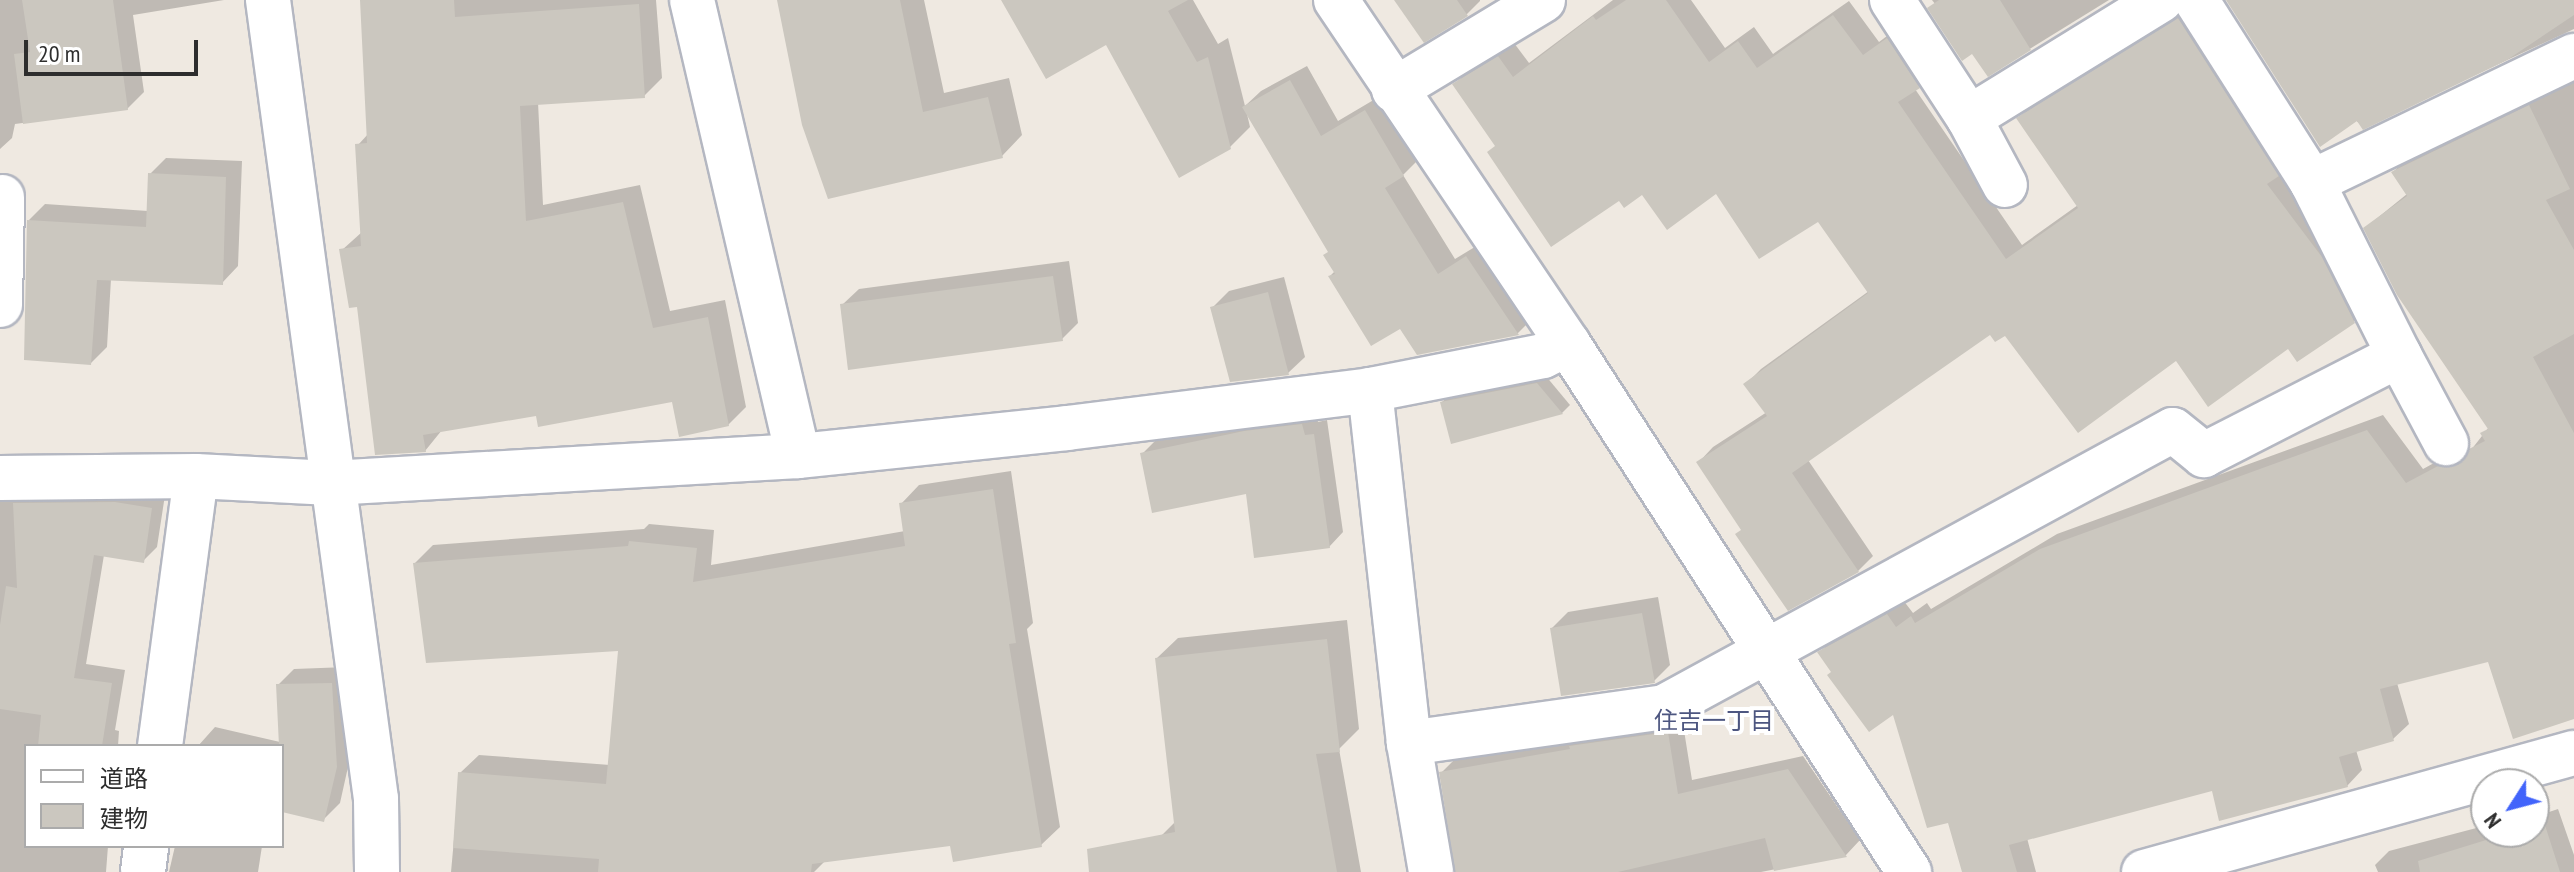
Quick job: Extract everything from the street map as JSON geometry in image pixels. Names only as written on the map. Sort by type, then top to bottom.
[{"type":"street","points":[[268,0],[376,799],[377,872]]},
{"type":"street","points":[[692,0],[798,456]]},
{"type":"street","points":[[1336,0],[1568,344],[1909,872]]},
{"type":"street","points":[[1394,90],[1543,0]]},
{"type":"street","points":[[1892,0],[1969,118],[2005,185]]},
{"type":"street","points":[[1969,118],[2161,0]]},
{"type":"street","points":[[2196,0],[2312,182],[2446,443]]},
{"type":"street","points":[[2312,182],[2574,56]]},
{"type":"street","points":[[0,305],[2,197]]},
{"type":"street","points":[[0,478],[196,476],[331,483],[798,456],[1067,428],[1370,390],[1543,356],[1568,344]]},
{"type":"street","points":[[1409,743],[1664,707],[2173,430],[2204,455],[2399,355]]},
{"type":"street","points":[[1370,390],[1409,743],[1431,872]]},
{"type":"street","points":[[160,744],[196,476]]},
{"type":"street","points":[[2144,872],[2574,753]]},
{"type":"street","points":[[143,872],[146,848]]},
{"type":"building","points":[[22,0],[113,0],[128,110],[23,124],[14,54],[30,52]]},
{"type":"building","points":[[360,0],[454,0],[455,17],[639,4],[645,98],[520,106],[526,221],[623,202],[653,328],[708,317],[729,426],[679,437],[672,402],[538,427],[536,416],[423,435],[426,452],[375,455],[357,307],[349,308],[339,249],[361,246],[355,144],[367,143]]},
{"type":"building","points":[[777,0],[900,0],[923,112],[988,97],[1003,158],[828,199],[802,125]]},
{"type":"building","points":[[1001,0],[1188,0],[1168,11],[1197,62],[1208,57],[1231,149],[1179,178],[1106,45],[1046,79]]},
{"type":"building","points":[[1394,0],[1457,0],[1468,16],[1424,43]]},
{"type":"building","points":[[1626,0],[1666,0],[1709,62],[1738,41],[1757,68],[1833,15],[1863,55],[1887,38],[1920,88],[1898,102],[2006,259],[2078,208],[2016,118],[2178,18],[2279,176],[2267,184],[2322,257],[2355,323],[2297,362],[2288,349],[2208,407],[2176,361],[2078,433],[2005,336],[1995,342],[1990,335],[1792,473],[1859,572],[1788,611],[1735,534],[1741,530],[1696,462],[1767,416],[1743,384],[1868,293],[1818,222],[1759,259],[1716,194],[1667,230],[1642,195],[1624,208],[1619,201],[1551,247],[1487,152],[1495,146],[1452,84],[1498,56],[1513,77],[1593,16],[1596,20]]},
{"type":"building","points":[[1939,0],[2000,0],[2031,50],[1988,77],[1972,54],[1962,61],[1927,8]]},
{"type":"building","points":[[2226,0],[2574,0],[2574,15],[2507,60],[2363,130],[2357,121],[2320,147]]},
{"type":"building","points":[[1290,80],[1321,136],[1365,110],[1404,176],[1385,188],[1438,274],[1466,256],[1519,335],[1417,355],[1400,329],[1371,346],[1328,276],[1335,274],[1323,255],[1328,252],[1242,107]]},
{"type":"building","points":[[2529,105],[2570,189],[2546,200],[2574,250],[2574,334],[2533,357],[2574,433],[2574,719],[2513,739],[2488,662],[2380,689],[2394,741],[2339,757],[2348,787],[2219,821],[2212,791],[2009,845],[2017,872],[1962,872],[1948,823],[1927,828],[1893,715],[1869,732],[1827,675],[1831,672],[1817,652],[1887,614],[1896,627],[1911,616],[1915,623],[2040,549],[2367,430],[2406,483],[2438,466],[2458,465],[2469,449],[2485,441],[2480,433],[2488,429],[2397,295],[2363,228],[2407,196],[2391,172]]},
{"type":"building","points":[[148,173],[226,177],[223,285],[97,280],[91,365],[24,360],[27,220],[146,227]]},
{"type":"building","points":[[1053,276],[1063,341],[848,370],[840,304]]},
{"type":"building","points":[[1268,292],[1289,375],[1230,382],[1210,307]]},
{"type":"building","points":[[1537,383],[1563,414],[1451,444],[1440,402]]},
{"type":"building","points":[[1302,424],[1305,435],[1314,434],[1330,548],[1254,558],[1246,494],[1152,513],[1140,453],[1244,431]]},
{"type":"building","points":[[993,489],[1016,643],[1009,644],[1042,847],[953,862],[950,846],[812,864],[811,872],[598,872],[599,859],[453,848],[458,772],[606,784],[618,651],[426,663],[413,563],[628,546],[629,541],[697,548],[693,582],[905,546],[899,503]]},
{"type":"building","points":[[115,502],[152,508],[144,563],[94,555],[74,678],[112,683],[102,744],[38,744],[41,715],[0,709],[0,625],[6,586],[17,588],[13,503]]},
{"type":"building","points":[[1642,613],[1655,683],[1561,696],[1550,628]]},
{"type":"building","points":[[1327,639],[1340,752],[1316,754],[1337,872],[1089,872],[1087,849],[1175,832],[1155,658]]},
{"type":"building","points":[[332,683],[337,767],[324,822],[284,812],[284,744],[279,744],[276,684]]},
{"type":"building","points":[[1668,732],[1678,794],[1788,769],[1847,857],[1774,871],[1765,838],[1618,872],[1455,872],[1439,772],[1570,749],[1569,746]]},
{"type":"building","points":[[2550,841],[2560,872],[2420,872],[2418,861],[2470,845],[2470,848],[2550,848]]},
{"type":"district","name":"住吉一丁目","points":[[1714,721]]}]
